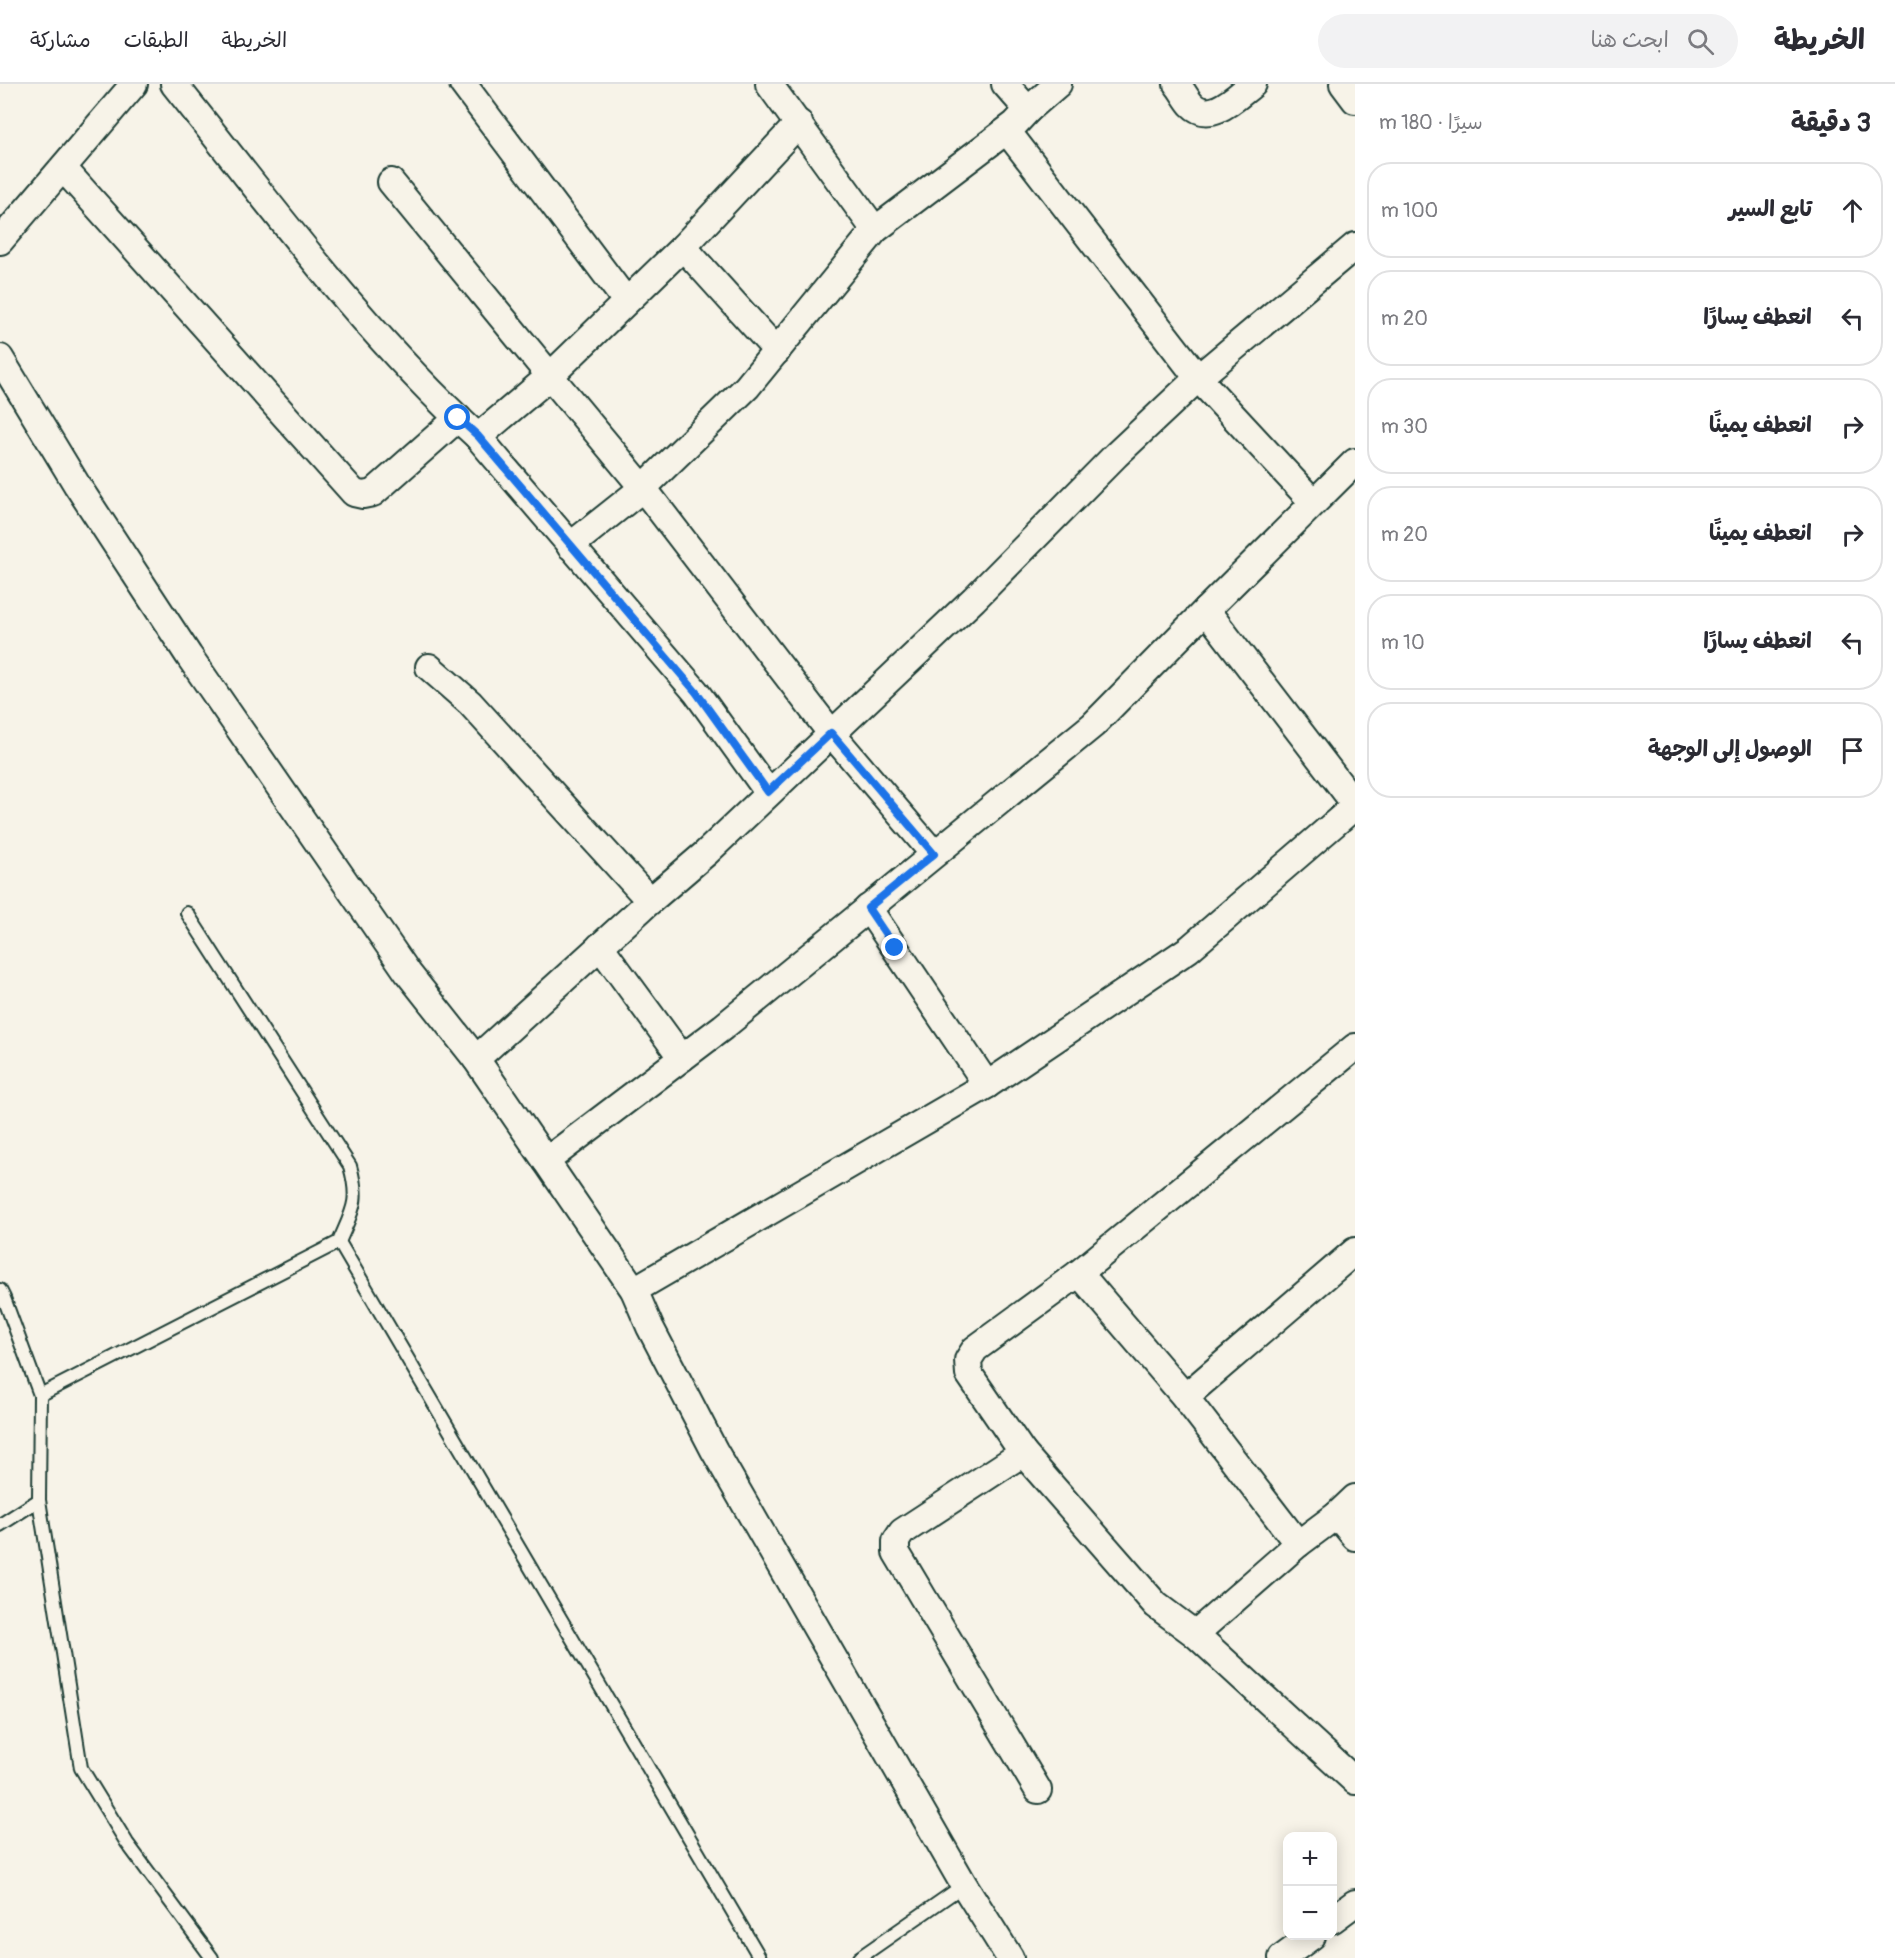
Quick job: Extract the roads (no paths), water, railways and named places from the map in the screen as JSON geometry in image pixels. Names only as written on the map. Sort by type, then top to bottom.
[{"type":"street","points":[[0,241],[134,84]]},
{"type":"street","points":[[174,84],[346,301],[478,436],[696,692],[768,792]]},
{"type":"street","points":[[463,84],[626,301]]},
{"type":"street","points":[[769,84],[875,230]]},
{"type":"street","points":[[1005,84],[1028,110]]},
{"type":"street","points":[[570,546],[643,488],[747,387],[875,230],[1007,130],[1058,84]]},
{"type":"street","points":[[1177,84],[1192,105],[1202,111],[1213,112],[1253,84]]},
{"type":"street","points":[[1343,84],[1355,100]]},
{"type":"street","points":[[478,436],[550,376],[683,247],[799,123]]},
{"type":"street","points":[[1007,130],[1198,378],[1313,502]]},
{"type":"street","points":[[63,168],[354,493],[363,495],[373,493],[458,418]]},
{"type":"street","points":[[391,182],[643,488],[831,733],[934,854]]},
{"type":"street","points":[[476,1059],[706,853],[974,598],[1116,455],[1198,378],[1355,246]]},
{"type":"street","points":[[683,247],[777,351]]},
{"type":"street","points":[[0,358],[77,485],[196,665],[408,973],[476,1059],[634,1290],[650,1327],[714,1450],[964,1885],[1010,1958]]},
{"type":"street","points":[[546,1161],[723,1027],[1093,725],[1355,462]]},
{"type":"street","points":[[634,1290],[987,1085],[1189,949],[1355,805],[1206,610]]},
{"type":"street","points":[[429,666],[470,703],[650,901]]},
{"type":"street","points":[[868,908],[987,1085]]},
{"type":"street","points":[[600,946],[682,1058]]},
{"type":"street","points":[[1355,1047],[1079,1273],[975,1349],[968,1360],[969,1374],[1023,1453],[1156,1605],[1194,1634],[1355,1781]]},
{"type":"street","points":[[1185,1397],[1355,1251]]},
{"type":"street","points":[[1079,1273],[1185,1397],[1298,1544]]},
{"type":"street","points":[[1023,1453],[902,1532],[896,1541],[896,1552],[1038,1790]]},
{"type":"street","points":[[1194,1634],[1298,1544],[1346,1506],[1355,1537]]},
{"type":"street","points":[[1337,1916],[1355,1903]]},
{"type":"street","points":[[1282,1958],[1305,1940]]},
{"type":"lane","points":[[40,1395],[339,1242],[354,1206],[356,1187],[350,1166],[187,913]]},
{"type":"lane","points":[[339,1242],[760,1958]]},
{"type":"lane","points":[[0,1290],[40,1395],[39,1500],[81,1768],[127,1843],[212,1958]]},
{"type":"lane","points":[[0,1525],[39,1500]]},
{"type":"lane","points":[[859,1958],[964,1885]]}]
